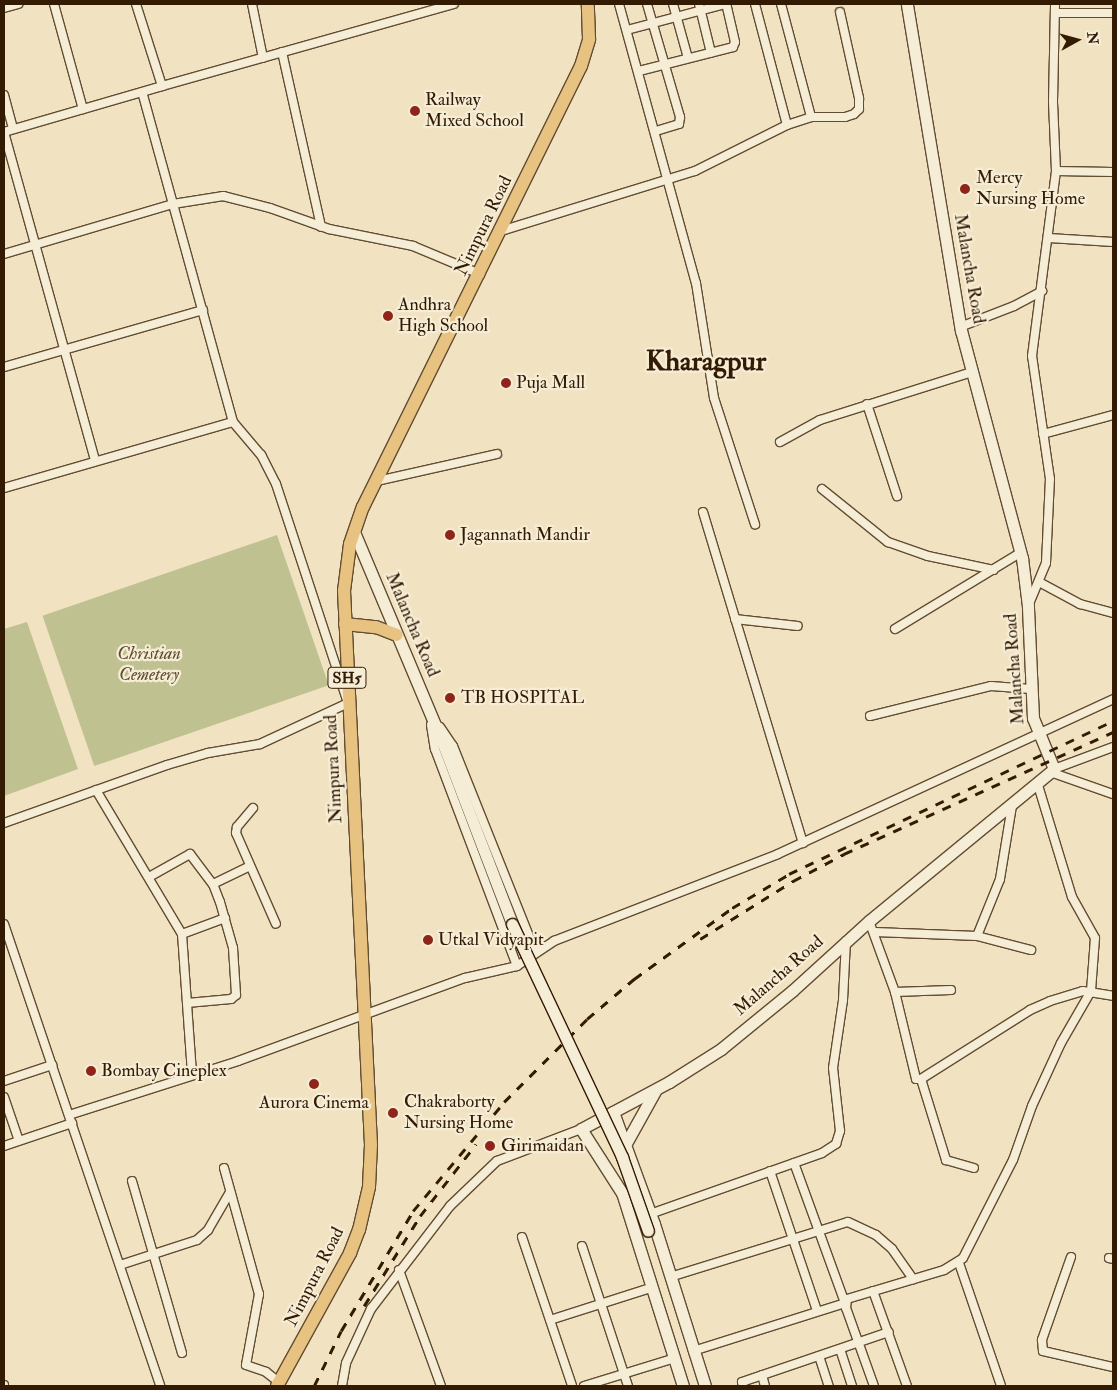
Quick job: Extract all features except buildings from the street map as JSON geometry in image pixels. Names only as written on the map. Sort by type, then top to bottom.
[{"type":"main road","name":"Nimpura Road","points":[[278,1384],[342,1269],[361,1221],[368,1187],[371,1145],[348,703],[345,567],[354,532],[377,481],[581,66],[589,39],[588,4]]},
{"type":"main road","points":[[345,624],[376,627],[397,635]]},
{"type":"street","points":[[4,8],[18,4]]},
{"type":"street","points":[[54,4],[83,109]]},
{"type":"street","points":[[136,4],[162,86]]},
{"type":"street","points":[[252,4],[263,58]]},
{"type":"street","points":[[95,462],[4,132],[437,6],[454,4]]},
{"type":"street","points":[[619,4],[656,131],[696,283],[710,384],[726,443],[755,524]]},
{"type":"street","points":[[647,4],[667,63],[680,121],[656,131]]},
{"type":"street","points":[[673,4],[688,58]]},
{"type":"street","points":[[627,30],[677,17],[700,7],[726,4],[735,45],[638,71]]},
{"type":"street","points":[[755,4],[788,125]]},
{"type":"street","points":[[781,4],[811,117]]},
{"type":"street","name":"Malancha Road","points":[[580,1129],[656,1090],[721,1049],[869,921],[1054,771],[1033,718],[1028,606],[1020,553],[960,327],[907,4]]},
{"type":"street","points":[[1028,606],[1040,582],[1046,563],[1050,479],[1032,366],[1056,171],[1053,101],[1055,4]]},
{"type":"street","points":[[700,7],[711,52]]},
{"type":"street","points":[[501,231],[694,171],[788,125],[811,117],[845,117],[854,114],[860,105],[840,12]]},
{"type":"street","points":[[1056,13],[1113,14]]},
{"type":"street","points":[[282,52],[321,227]]},
{"type":"street","points":[[4,823],[208,753],[260,744],[348,703],[276,484],[261,455],[233,422],[142,92]]},
{"type":"street","points":[[4,95],[13,129]]},
{"type":"street","points":[[1056,171],[1113,172]]},
{"type":"street","points":[[4,254],[173,204],[213,196],[236,198],[321,227],[413,246],[480,274]]},
{"type":"street","points":[[1049,238],[1113,242]]},
{"type":"street","points":[[960,327],[1014,306],[1042,291]]},
{"type":"street","points":[[4,367],[203,310]]},
{"type":"street","points":[[780,442],[820,420],[972,372]]},
{"type":"street","points":[[867,404],[897,496]]},
{"type":"street","points":[[1043,434],[1113,415]]},
{"type":"street","points":[[4,488],[233,422]]},
{"type":"street","points":[[377,481],[497,454]]},
{"type":"street","points":[[822,489],[888,542],[928,556],[994,570]]},
{"type":"street","points":[[703,512],[803,842]]},
{"type":"street","name":"Malancha Road","points":[[354,532],[429,711],[512,924],[622,1157],[648,1230],[697,1386]]},
{"type":"street","points":[[896,629],[1020,553]]},
{"type":"street","points":[[1040,582],[1080,604],[1113,613]]},
{"type":"street","points":[[735,619],[798,626]]},
{"type":"street","points":[[870,716],[992,686],[1031,689]]},
{"type":"street","points":[[4,1146],[70,1119],[364,1013],[465,978],[518,966],[535,951],[554,941],[803,842],[1113,699]]},
{"type":"street","points":[[429,711],[453,746],[535,951]]},
{"type":"street","points":[[429,711],[435,749],[518,966]]},
{"type":"street","points":[[1054,771],[1113,748]]},
{"type":"street","points":[[1054,771],[1113,794]]},
{"type":"street","points":[[693,1351],[846,1303],[847,1299],[873,1290],[959,1264],[1013,1160],[1032,1106],[1060,1043],[1091,991],[1095,938],[1072,897],[1038,785]]},
{"type":"street","points":[[96,790],[182,934],[192,1076]]},
{"type":"street","points":[[977,936],[1000,879],[1012,806]]},
{"type":"street","points":[[253,808],[237,826],[236,833],[276,924]]},
{"type":"street","points":[[149,876],[190,854],[213,884],[225,918],[235,959],[235,997],[187,1003]]},
{"type":"street","points":[[213,884],[250,866]]},
{"type":"street","points":[[182,934],[225,918]]},
{"type":"street","points":[[869,921],[875,932],[895,992],[913,1076],[921,1079]]},
{"type":"street","points":[[4,924],[160,1386]]},
{"type":"street","points":[[875,932],[977,936],[1031,950]]},
{"type":"street","points":[[650,1214],[832,1148],[839,1138],[832,1068],[843,1000],[846,941]]},
{"type":"street","points":[[895,992],[951,990]]},
{"type":"street","points":[[921,1079],[1030,1010],[1069,993],[1091,991],[1113,996]]},
{"type":"street","points":[[4,1081],[52,1065]]},
{"type":"street","points":[[921,1079],[946,1160],[974,1168]]},
{"type":"street","points":[[626,1146],[656,1090]]},
{"type":"street","points":[[4,1097],[19,1141]]},
{"type":"street","points":[[613,1112],[650,1214],[705,1386]]},
{"type":"street","points":[[342,1386],[354,1341],[371,1309],[433,1224],[476,1178],[497,1161],[580,1129],[622,1193],[672,1359],[683,1386]]},
{"type":"street","points":[[794,1163],[817,1230],[846,1303],[874,1386]]},
{"type":"street","points":[[224,1168],[259,1294],[245,1362],[249,1367],[266,1372],[278,1384]]},
{"type":"street","points":[[770,1171],[817,1312]]},
{"type":"street","points":[[132,1181],[182,1353]]},
{"type":"street","points":[[120,1265],[204,1235],[230,1192]]},
{"type":"street","points":[[670,1277],[839,1223],[859,1225],[892,1249],[913,1279]]},
{"type":"street","points":[[522,1237],[572,1386]]},
{"type":"street","points":[[582,1246],[599,1304],[628,1386]]},
{"type":"street","points":[[1071,1257],[1042,1340],[1044,1351],[1113,1367]]},
{"type":"street","points":[[959,1264],[1000,1386]]},
{"type":"street","points":[[399,1270],[441,1386]]},
{"type":"street","points":[[550,1320],[650,1288]]},
{"type":"street","points":[[873,1290],[907,1386]]},
{"type":"street","points":[[743,1386],[742,1382],[888,1332]]},
{"type":"street","points":[[840,1349],[852,1386]]},
{"type":"street","points":[[819,1356],[828,1386]]},
{"type":"street","points":[[584,1386],[672,1359]]},
{"type":"street","points":[[762,1375],[766,1386]]},
{"type":"green space","name":"Christian Cemetery","points":[[277,535],[329,685],[94,766],[43,616]]},
{"type":"green space","points":[[27,622],[78,769],[4,796],[4,629]]},
{"type":"railway","points":[[314,1386],[341,1331],[413,1211],[504,1102],[587,1019],[634,979],[732,908],[789,874],[1113,721]]},
{"type":"railway","points":[[700,939],[793,881],[844,854],[1113,732]]},
{"type":"railway","points":[[364,1306],[420,1216],[476,1144]]},
{"type":"place","name":"Railway Mixed School","points":[[415,111]]},
{"type":"place","name":"Mercy Nursing Home","points":[[965,189]]},
{"type":"place","name":"Andhra High School","points":[[388,316]]},
{"type":"place","name":"Puja Mall","points":[[506,383]]},
{"type":"place","name":"Jagannath Mandir","points":[[450,535]]},
{"type":"place","name":"TB HOSPITAL","points":[[450,698]]},
{"type":"place","name":"Utkal Vidyapit","points":[[428,940]]},
{"type":"place","name":"Bombay Cineplex","points":[[91,1071]]},
{"type":"place","name":"Aurora Cinema","points":[[314,1084]]},
{"type":"place","name":"Chakraborty Nursing Home","points":[[393,1113]]},
{"type":"place","name":"Girimaidan","points":[[490,1146]]},
{"type":"district","name":"Kharagpur","points":[[706,362]]}]
